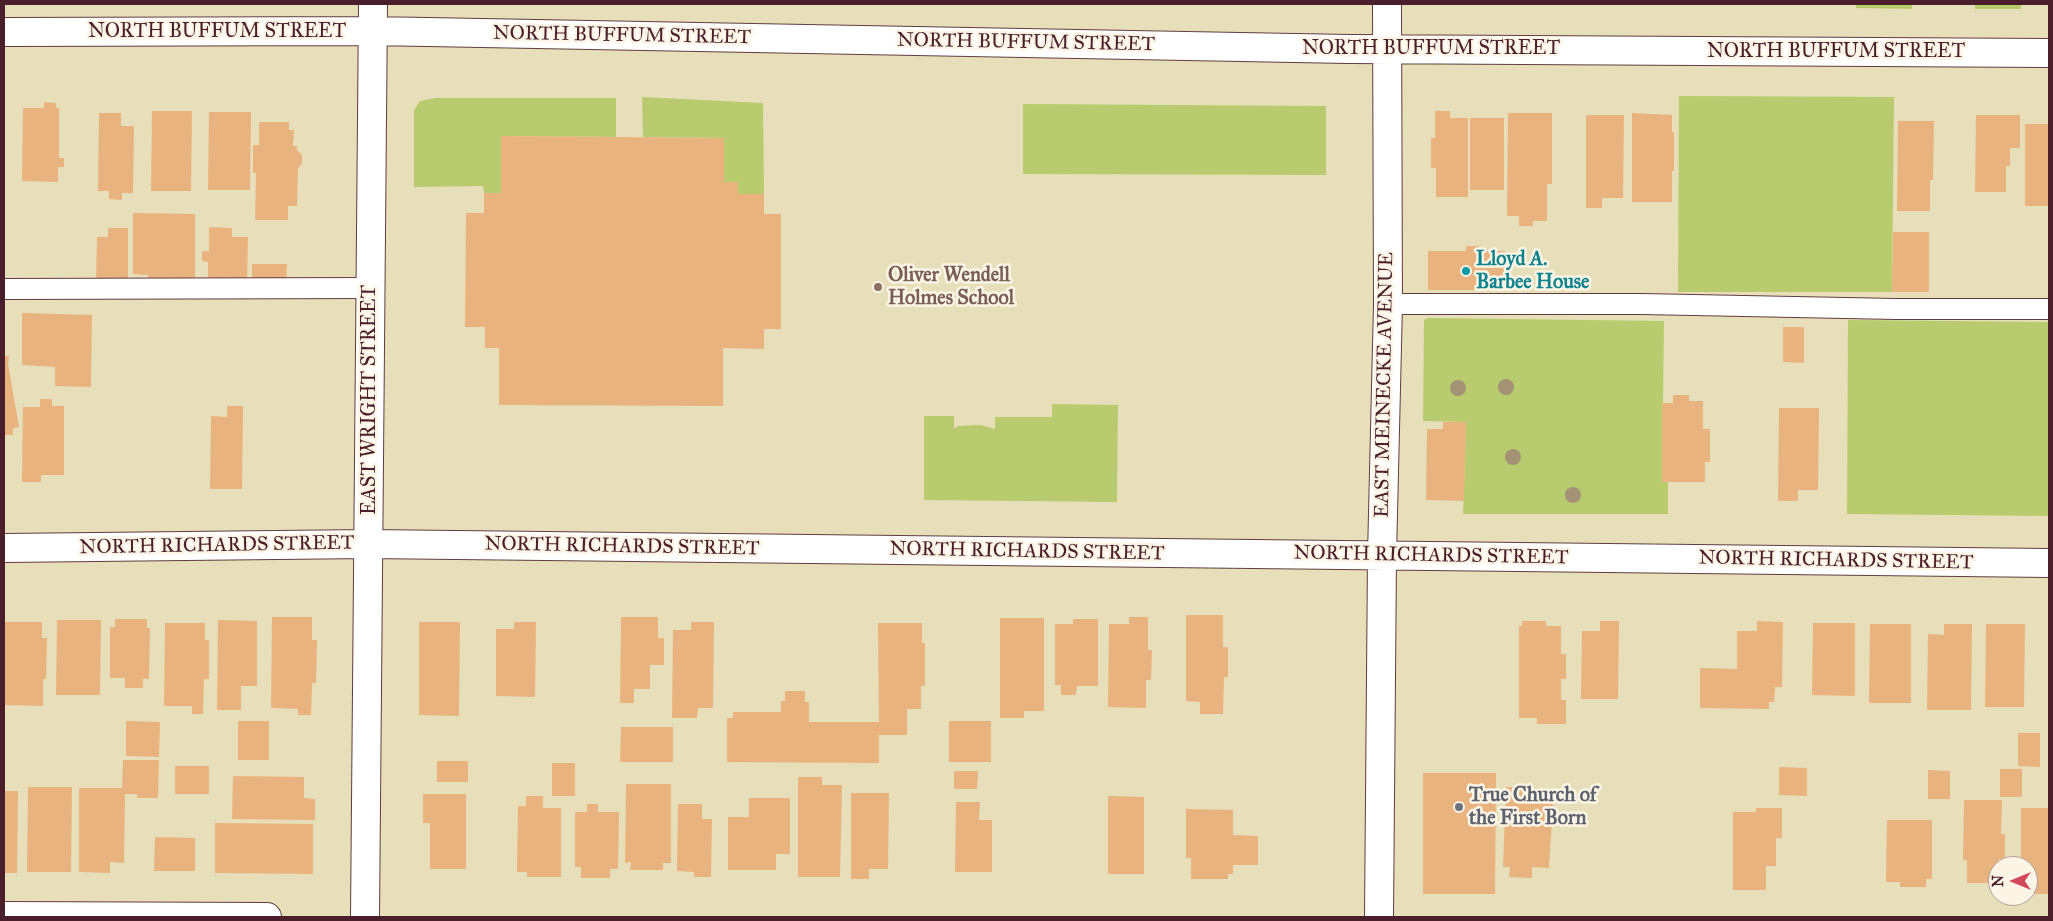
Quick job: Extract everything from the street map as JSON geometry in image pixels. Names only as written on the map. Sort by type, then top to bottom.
[{"type":"street","name":"EAST WRIGHT STREET","points":[[366,917],[373,4]]},
{"type":"street","name":"EAST MEINECKE AVENUE","points":[[1379,917],[1382,556],[1388,304],[1387,4]]},
{"type":"street","name":"NORTH BUFFUM STREET","points":[[4,32],[373,31],[1388,50],[2049,53]]},
{"type":"street","name":"NORTH RICHARDS STREET","points":[[4,548],[368,544],[2049,563]]},
{"type":"street","points":[[4,916],[267,917]]},
{"type":"lane","points":[[4,289],[370,288]]},
{"type":"lane","points":[[1388,304],[1642,304],[1896,309],[2049,309]]},
{"type":"green space","points":[[1856,4],[1912,4],[1912,9],[1856,8]]},
{"type":"green space","points":[[1975,4],[2021,4],[2021,9],[1975,9]]},
{"type":"green space","points":[[1679,96],[1894,97],[1892,292],[1678,292]]},
{"type":"green space","points":[[642,97],[763,103],[764,194],[738,194],[724,182],[724,138],[643,137]]},
{"type":"green space","points":[[435,98],[616,98],[616,137],[501,136],[501,193],[484,193],[483,186],[414,187],[414,110],[420,101]]},
{"type":"green space","points":[[1023,104],[1326,106],[1326,175],[1023,174]]},
{"type":"green space","points":[[1428,318],[1664,321],[1662,482],[1668,482],[1668,514],[1463,514],[1466,422],[1423,421],[1424,320]]},
{"type":"green space","points":[[1848,320],[2049,322],[2049,516],[1847,514]]},
{"type":"green space","points":[[1052,404],[1118,405],[1117,502],[924,500],[924,416],[954,416],[954,429],[958,426],[981,425],[995,429],[995,417],[1052,417]]},
{"type":"building","points":[[44,102],[56,103],[56,108],[59,108],[59,158],[64,158],[64,167],[58,167],[58,182],[22,181],[23,108],[44,108]]},
{"type":"building","points":[[152,111],[192,111],[191,191],[151,191]]},
{"type":"building","points":[[1435,111],[1450,111],[1450,118],[1468,118],[1468,197],[1436,197],[1436,168],[1431,168],[1431,138],[1435,138]]},
{"type":"building","points":[[209,112],[251,112],[250,190],[208,190]]},
{"type":"building","points":[[99,113],[121,113],[121,126],[134,126],[133,193],[122,193],[122,200],[109,199],[109,191],[98,191]]},
{"type":"building","points":[[1508,113],[1552,113],[1552,184],[1547,184],[1547,221],[1533,221],[1533,226],[1519,226],[1519,216],[1507,216]]},
{"type":"building","points":[[1632,113],[1672,115],[1674,171],[1672,171],[1672,202],[1632,202]]},
{"type":"building","points":[[1586,115],[1624,115],[1623,198],[1602,198],[1602,208],[1586,208]]},
{"type":"building","points":[[1976,115],[2020,115],[2020,148],[2010,148],[2010,166],[2006,166],[2006,192],[1975,192]]},
{"type":"building","points":[[1470,118],[1504,118],[1504,190],[1470,190]]},
{"type":"building","points":[[1898,121],[1934,121],[1933,180],[1930,180],[1930,211],[1897,211]]},
{"type":"building","points":[[259,122],[289,122],[289,130],[294,130],[293,146],[297,146],[297,150],[302,155],[302,164],[298,168],[297,206],[288,206],[288,220],[255,220],[256,173],[253,173],[253,145],[259,145]]},
{"type":"building","points":[[2025,124],[2049,124],[2049,206],[2025,206]]},
{"type":"building","points":[[501,136],[724,138],[724,182],[738,182],[738,194],[764,194],[764,214],[781,214],[781,329],[764,329],[764,349],[723,348],[723,406],[499,405],[499,348],[485,348],[485,327],[465,327],[466,213],[484,213],[484,193],[501,193]]},
{"type":"building","points":[[133,213],[195,214],[195,284],[148,283],[148,275],[133,274]]},
{"type":"building","points":[[209,227],[232,228],[232,237],[248,237],[247,282],[208,282],[208,262],[202,261],[202,251],[209,251]]},
{"type":"building","points":[[108,228],[128,228],[128,285],[96,284],[97,237],[108,237]]},
{"type":"building","points":[[1893,232],[1929,232],[1929,292],[1892,292]]},
{"type":"building","name":"Lloyd A. Barbee House","points":[[1466,246],[1479,246],[1479,251],[1505,251],[1505,290],[1428,290],[1428,251],[1466,251]]},
{"type":"building","points":[[252,264],[287,264],[286,283],[252,283]]},
{"type":"building","points":[[22,313],[92,315],[91,387],[55,386],[55,367],[22,365]]},
{"type":"building","points":[[1783,327],[1804,327],[1804,363],[1783,362]]},
{"type":"building","points":[[4,356],[9,356],[8,364],[19,427],[13,428],[13,435],[4,435]]},
{"type":"building","points":[[1673,395],[1689,395],[1689,401],[1703,401],[1703,429],[1710,429],[1710,462],[1705,462],[1705,482],[1662,482],[1662,403],[1673,403]]},
{"type":"building","points":[[40,399],[52,399],[52,406],[64,406],[64,475],[41,475],[41,482],[22,482],[23,407],[40,407]]},
{"type":"building","points":[[227,406],[243,406],[242,489],[210,489],[211,416],[227,417]]},
{"type":"building","points":[[1779,408],[1819,408],[1818,490],[1798,490],[1798,501],[1778,501]]},
{"type":"building","points":[[1443,422],[1466,422],[1464,501],[1426,500],[1427,429],[1443,429]]},
{"type":"building","points":[[1186,615],[1223,615],[1223,647],[1228,647],[1228,677],[1224,677],[1223,714],[1200,714],[1200,702],[1186,701]]},
{"type":"building","points":[[272,617],[312,617],[312,640],[317,640],[316,683],[312,683],[311,715],[298,715],[298,709],[271,708]]},
{"type":"building","points":[[621,617],[658,617],[658,638],[664,638],[664,665],[650,665],[650,689],[634,689],[634,703],[620,703]]},
{"type":"building","points":[[1129,617],[1148,617],[1148,650],[1152,650],[1151,680],[1146,680],[1146,708],[1108,707],[1109,624],[1129,624]]},
{"type":"building","points":[[1000,618],[1044,618],[1044,711],[1024,711],[1024,718],[1000,718]]},
{"type":"building","points":[[115,619],[147,619],[147,628],[150,628],[149,679],[143,679],[143,688],[125,688],[125,678],[110,678],[110,627],[115,627]]},
{"type":"building","points":[[1073,619],[1098,619],[1098,686],[1077,686],[1076,695],[1061,695],[1061,685],[1055,685],[1055,624],[1073,624]]},
{"type":"building","points":[[57,620],[101,620],[100,695],[56,695]]},
{"type":"building","points":[[218,620],[257,621],[257,686],[241,686],[241,710],[217,710]]},
{"type":"building","points":[[1522,621],[1546,621],[1546,626],[1561,626],[1561,654],[1566,654],[1566,679],[1561,679],[1561,700],[1566,700],[1566,724],[1537,724],[1537,718],[1519,718],[1519,626],[1522,626]]},
{"type":"building","points":[[1600,621],[1619,621],[1618,699],[1581,699],[1582,631],[1600,631]]},
{"type":"building","points":[[1757,621],[1783,622],[1782,687],[1775,687],[1774,702],[1769,702],[1769,709],[1700,708],[1700,668],[1737,669],[1737,631],[1757,631]]},
{"type":"building","points":[[4,622],[42,622],[42,638],[47,638],[46,679],[43,679],[43,706],[4,705]]},
{"type":"building","points":[[419,622],[460,622],[459,716],[419,715]]},
{"type":"building","points":[[514,622],[536,622],[535,697],[496,696],[496,629],[514,629]]},
{"type":"building","points":[[691,622],[714,622],[713,708],[698,708],[697,718],[672,718],[673,630],[691,630]]},
{"type":"building","points":[[165,623],[205,623],[205,640],[209,640],[209,679],[204,679],[203,714],[192,714],[192,706],[164,706]]},
{"type":"building","points":[[878,623],[922,623],[922,643],[925,643],[925,686],[921,686],[921,709],[907,709],[907,735],[879,735],[879,763],[727,762],[727,718],[733,718],[733,712],[781,712],[781,701],[785,701],[785,691],[805,691],[805,702],[809,702],[809,722],[879,722]]},
{"type":"building","points":[[1813,623],[1855,623],[1855,696],[1812,695]]},
{"type":"building","points":[[1870,624],[1911,624],[1911,703],[1869,703]]},
{"type":"building","points":[[1944,624],[1972,624],[1971,710],[1927,710],[1928,634],[1944,635]]},
{"type":"building","points":[[1986,624],[2025,624],[2024,707],[1985,707]]},
{"type":"building","points":[[126,721],[160,722],[159,757],[126,756]]},
{"type":"building","points":[[238,721],[269,721],[269,760],[238,760]]},
{"type":"building","points":[[949,721],[991,721],[991,762],[949,762]]},
{"type":"building","points":[[621,727],[673,727],[673,762],[620,762]]},
{"type":"building","points":[[2018,733],[2040,733],[2040,767],[2018,766]]},
{"type":"building","points":[[123,760],[159,760],[158,798],[137,798],[137,794],[125,794],[124,863],[110,862],[110,873],[79,872],[79,788],[122,788]]},
{"type":"building","points":[[437,761],[468,761],[468,782],[437,782]]},
{"type":"building","points":[[552,763],[575,763],[575,796],[552,796]]},
{"type":"building","points":[[175,766],[209,766],[209,794],[175,794]]},
{"type":"building","points":[[1779,767],[1807,768],[1807,796],[1779,795]]},
{"type":"building","points":[[2000,769],[2022,769],[2022,797],[2000,797]]},
{"type":"building","points":[[1928,770],[1950,771],[1950,799],[1928,799]]},
{"type":"building","points":[[954,771],[978,771],[977,789],[954,789]]},
{"type":"building","name":"True Church of the First Born","points":[[1423,773],[1496,773],[1495,894],[1423,894]]},
{"type":"building","points":[[233,776],[304,777],[304,798],[315,799],[315,820],[232,819]]},
{"type":"building","points":[[798,777],[822,777],[822,785],[842,785],[840,877],[798,877]]},
{"type":"building","points":[[626,784],[671,784],[671,863],[663,863],[663,870],[630,870],[631,862],[625,863]]},
{"type":"building","points":[[28,787],[72,787],[71,872],[27,872]]},
{"type":"building","points":[[1506,787],[1551,789],[1550,804],[1553,804],[1549,868],[1532,867],[1532,878],[1509,877],[1510,867],[1503,867]]},
{"type":"building","points":[[4,791],[18,791],[17,873],[4,873]]},
{"type":"building","points":[[851,793],[889,793],[888,869],[869,869],[869,879],[851,879]]},
{"type":"building","points":[[423,794],[466,794],[466,869],[430,869],[430,823],[423,823]]},
{"type":"building","points":[[526,796],[543,796],[543,808],[561,808],[561,877],[527,877],[527,872],[517,872],[518,806],[526,806]]},
{"type":"building","points":[[1108,796],[1144,797],[1144,874],[1108,874]]},
{"type":"building","points":[[749,798],[790,798],[790,854],[776,854],[776,870],[728,870],[728,817],[749,817]]},
{"type":"building","points":[[1964,800],[2002,800],[2001,834],[2005,834],[2005,856],[1988,856],[1988,883],[1967,883],[1967,860],[1963,860]]},
{"type":"building","points":[[956,802],[980,802],[979,820],[992,820],[992,872],[955,872]]},
{"type":"building","points":[[587,804],[598,804],[598,812],[619,812],[618,869],[610,869],[610,878],[581,878],[581,867],[575,867],[575,812],[587,812]]},
{"type":"building","points":[[678,804],[702,804],[702,819],[712,819],[711,877],[694,877],[694,872],[677,871]]},
{"type":"building","points":[[1756,808],[1782,808],[1782,838],[1776,838],[1776,866],[1766,866],[1766,890],[1733,890],[1733,812],[1756,812]]},
{"type":"building","points":[[2021,808],[2049,808],[2049,894],[2038,894],[2038,856],[2021,856]]},
{"type":"building","points":[[1186,809],[1233,810],[1233,835],[1258,836],[1258,865],[1233,865],[1233,874],[1228,874],[1228,879],[1191,879],[1191,858],[1186,858]]},
{"type":"building","points":[[1887,820],[1932,820],[1932,879],[1926,879],[1926,887],[1900,887],[1900,882],[1886,882]]},
{"type":"building","points":[[215,823],[313,824],[313,874],[215,873]]},
{"type":"building","points":[[155,837],[195,838],[195,871],[154,871]]},
{"type":"place","name":"Lloyd A. Barbee House","points":[[1466,271]]},
{"type":"place","name":"Oliver Wendell Holmes School","points":[[878,287]]},
{"type":"place","name":"True Church of the First Born","points":[[1459,807]]}]
